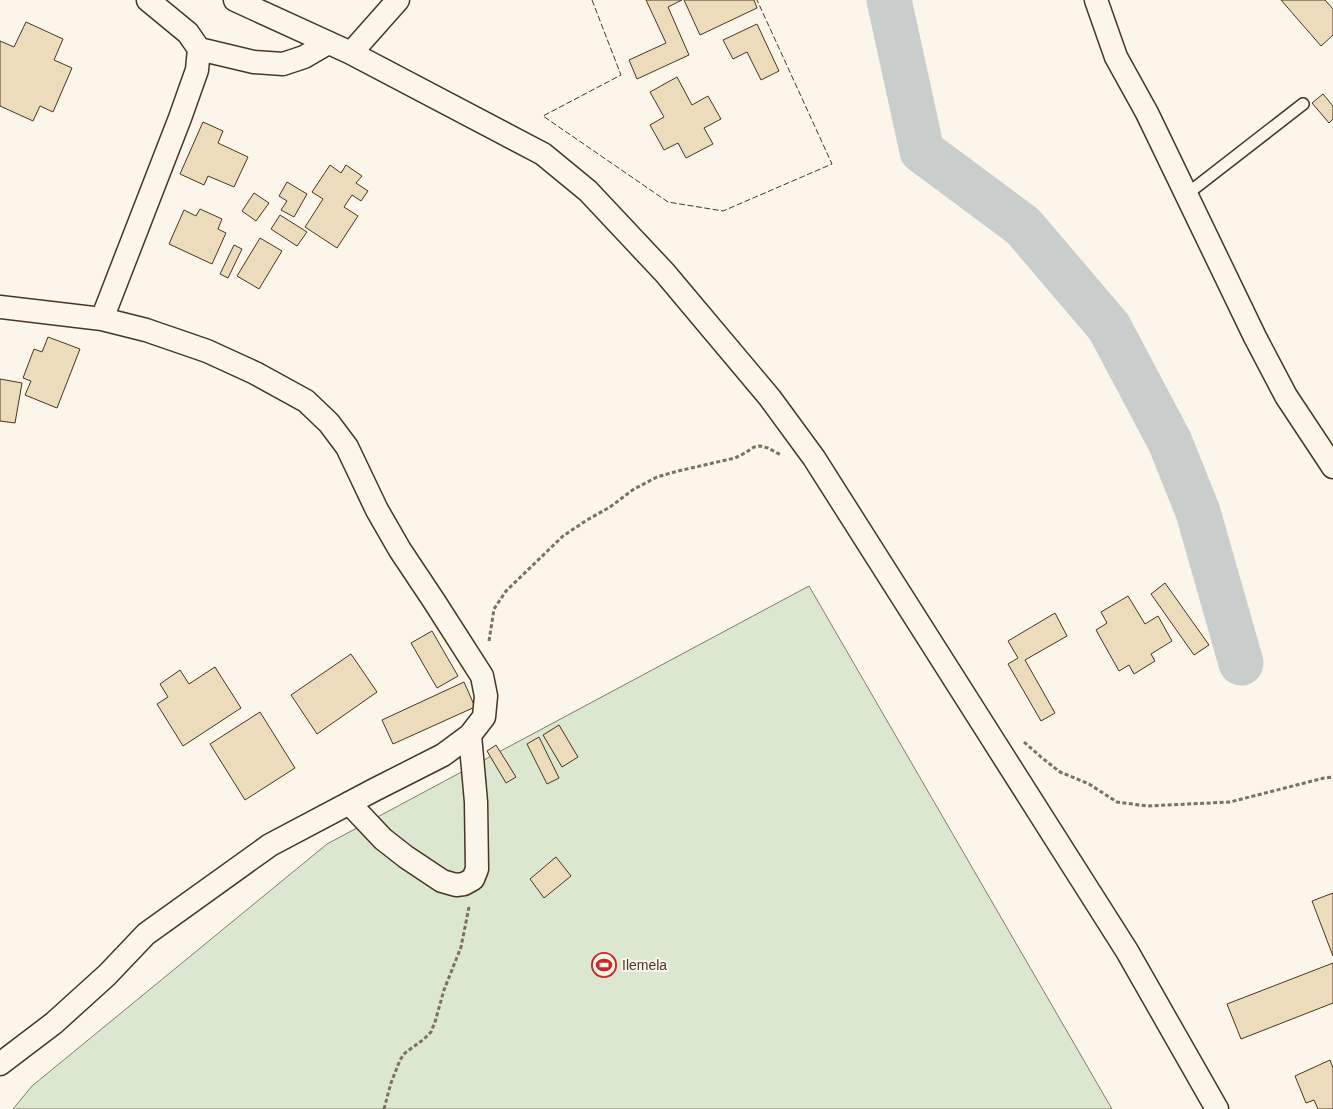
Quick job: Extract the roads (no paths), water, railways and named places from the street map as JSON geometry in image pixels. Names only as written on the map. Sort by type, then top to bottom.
[{"type":"street","points":[[102,318],[197,70],[199,49],[188,33],[148,0]]},
{"type":"street","points":[[235,0],[351,53],[543,154],[588,191],[665,273],[734,353],[814,458],[1127,951],[1217,1109]]},
{"type":"street","points":[[351,53],[398,0]]},
{"type":"street","points":[[1096,0],[1116,57],[1147,113],[1255,337],[1282,388],[1333,467]]},
{"type":"street","points":[[199,49],[254,62],[283,64],[304,57],[328,43]]},
{"type":"street","points":[[0,306],[102,318],[146,330],[207,351],[255,373],[306,402],[329,423],[347,447],[377,510],[400,550],[482,676],[486,696],[484,717],[470,735],[443,755],[270,845],[146,934],[107,975],[54,1023],[0,1064]]},
{"type":"street","points":[[349,803],[383,839],[406,858],[442,881],[456,885],[468,882],[473,879],[477,869],[476,802],[470,735]]},
{"type":"lane","points":[[1187,194],[1303,104]]},
{"type":"waterway","points":[[889,0],[922,151],[1023,226],[1109,327],[1170,442],[1198,512],[1241,663]]},
{"type":"place","name":"Ilemela","points":[[604,965]]}]
